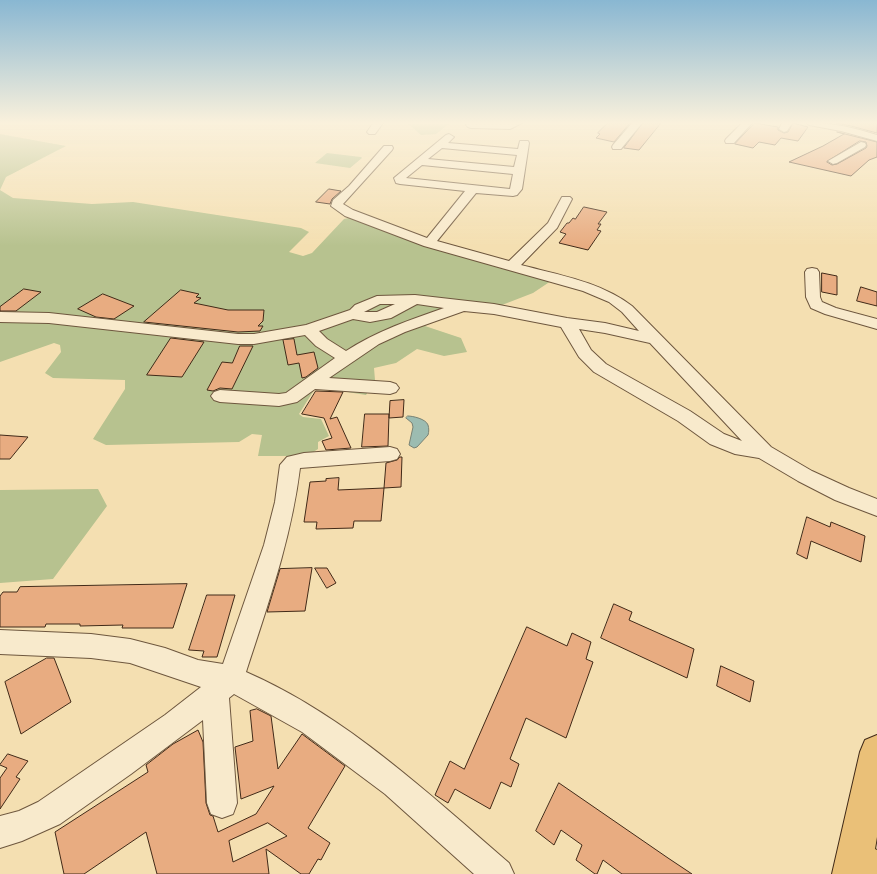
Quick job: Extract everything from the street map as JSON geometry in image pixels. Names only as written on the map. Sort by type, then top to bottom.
[{"type":"main road","points":[[861,867],[877,752]]},
{"type":"street","points":[[374,164],[353,188],[337,203],[337,206],[350,213],[429,243],[588,288],[614,299],[627,309],[764,452],[811,479],[842,494],[877,508]]},
{"type":"street","points":[[419,164],[400,178],[400,181],[513,193],[516,189],[519,164]]},
{"type":"street","points":[[443,164],[518,170]]},
{"type":"street","points":[[429,243],[473,189]]},
{"type":"street","points":[[511,267],[553,225],[566,199]]},
{"type":"street","points":[[812,272],[813,297],[816,305],[832,311],[865,319],[877,324]]},
{"type":"street","points":[[0,317],[49,318],[238,339],[312,333],[327,322],[342,319],[354,314],[364,306],[378,300],[415,299],[494,309],[567,323],[605,328],[655,339]]},
{"type":"street","points":[[354,314],[362,317],[385,315],[415,299]]},
{"type":"street","points":[[220,396],[279,400],[291,398],[346,358],[373,341],[403,327],[463,306]]},
{"type":"street","points":[[390,313],[403,327]]},
{"type":"street","points":[[567,323],[586,353],[600,368],[684,416],[717,439],[735,447],[764,452]]},
{"type":"street","points":[[312,333],[320,343],[334,349],[346,358]]},
{"type":"street","points":[[312,333],[318,379]]},
{"type":"street","points":[[318,379],[390,388]]},
{"type":"street","points":[[222,803],[223,685],[275,545],[285,502],[289,467],[294,462],[304,460],[390,454]]},
{"type":"street","points":[[0,642],[91,646],[130,651],[165,661],[198,673],[223,685],[247,686],[312,722],[395,784],[498,874]]},
{"type":"street","points":[[2,834],[49,813],[175,725],[223,685]]},
{"type":"green space","points":[[0,164],[32,164],[6,177],[0,190]]},
{"type":"green space","points":[[321,164],[355,164],[350,168]]},
{"type":"green space","points":[[0,190],[13,198],[92,204],[133,202],[301,228],[309,232],[289,252],[303,256],[312,253],[344,219],[353,217],[551,281],[533,293],[502,305],[448,314],[425,326],[461,338],[467,352],[444,356],[417,349],[396,363],[374,368],[375,380],[366,395],[316,387],[299,414],[303,417],[321,419],[329,436],[318,442],[318,449],[307,456],[258,456],[262,435],[252,434],[239,442],[106,445],[93,439],[125,389],[125,380],[53,378],[45,373],[61,352],[60,345],[54,343],[0,362]]},
{"type":"green space","points":[[98,489],[107,506],[53,579],[0,583],[0,490]]},
{"type":"water","points":[[408,416],[416,417],[422,420],[427,423],[429,427],[428,435],[417,447],[414,448],[409,445],[413,427],[412,423],[406,418]]},
{"type":"building","points":[[797,164],[832,165],[865,164],[851,176]]},
{"type":"building","points":[[329,189],[341,191],[332,199],[330,204],[316,202]]},
{"type":"building","points":[[584,207],[607,212],[598,224],[601,224],[597,230],[601,231],[588,250],[559,243],[566,234],[560,232],[567,223],[569,223],[573,218],[575,219]]},
{"type":"building","points":[[822,273],[837,276],[837,295],[822,292]]},
{"type":"building","points":[[861,287],[877,292],[877,306],[857,301]]},
{"type":"building","points":[[24,289],[41,292],[16,311],[0,311],[0,307]]},
{"type":"building","points":[[181,290],[199,294],[196,297],[201,298],[194,303],[228,310],[264,310],[263,321],[258,326],[263,326],[260,331],[238,332],[144,322]]},
{"type":"building","points":[[103,294],[134,306],[114,319],[96,317],[78,309]]},
{"type":"building","points":[[171,338],[204,342],[182,377],[147,375]]},
{"type":"building","points":[[294,339],[297,355],[314,352],[318,368],[306,377],[302,378],[299,363],[288,365],[283,340]]},
{"type":"building","points":[[240,346],[253,346],[232,389],[220,388],[213,391],[207,390],[222,362],[232,363]]},
{"type":"building","points":[[316,391],[343,392],[330,419],[337,417],[351,448],[326,450],[322,441],[332,438],[324,418],[302,414]]},
{"type":"building","points":[[404,400],[403,417],[389,418],[390,401]]},
{"type":"building","points":[[365,414],[389,414],[388,446],[362,447]]},
{"type":"building","points":[[0,435],[28,437],[10,459],[0,459]]},
{"type":"building","points":[[402,457],[401,487],[384,488],[386,463],[397,460]]},
{"type":"building","points":[[339,478],[338,490],[384,488],[381,521],[354,521],[353,528],[316,529],[317,522],[304,522],[310,482]]},
{"type":"building","points":[[807,517],[830,527],[831,522],[865,536],[861,562],[811,541],[807,559],[797,554]]},
{"type":"building","points":[[312,568],[305,611],[267,612],[280,569]]},
{"type":"building","points":[[315,568],[327,568],[336,583],[327,588]]},
{"type":"building","points":[[187,584],[173,628],[122,628],[123,625],[80,626],[80,624],[46,624],[45,627],[0,627],[0,596],[3,592],[17,592],[20,587]]},
{"type":"building","points":[[207,595],[235,595],[217,657],[202,657],[204,651],[189,650]]},
{"type":"building","points":[[614,604],[632,612],[629,620],[694,649],[687,678],[601,638]]},
{"type":"building","points":[[527,627],[567,646],[572,633],[591,642],[586,659],[593,662],[566,738],[526,718],[510,759],[519,764],[511,787],[501,782],[490,809],[455,789],[448,803],[435,795],[450,761],[464,769]]},
{"type":"building","points":[[47,658],[54,658],[71,702],[21,734],[5,682]]},
{"type":"building","points":[[721,666],[754,681],[750,702],[717,686]]},
{"type":"building","points":[[257,709],[271,716],[278,769],[302,734],[345,766],[308,828],[330,843],[321,860],[318,859],[309,874],[301,874],[266,849],[269,874],[157,874],[146,832],[84,874],[64,874],[55,832],[148,772],[146,765],[173,744],[198,730],[203,742],[206,803],[210,815],[213,816],[218,832],[256,814],[274,786],[241,799],[235,747],[253,741],[250,711]],"holes":[[[268,823],[287,836],[233,862],[229,841]]]},
{"type":"building","points":[[8,754],[28,761],[16,777],[20,779],[0,809],[0,778],[7,768],[0,765]]},
{"type":"building","points":[[559,783],[692,874],[622,874],[603,860],[597,874],[595,874],[576,860],[582,845],[561,830],[554,845],[536,831]]}]
